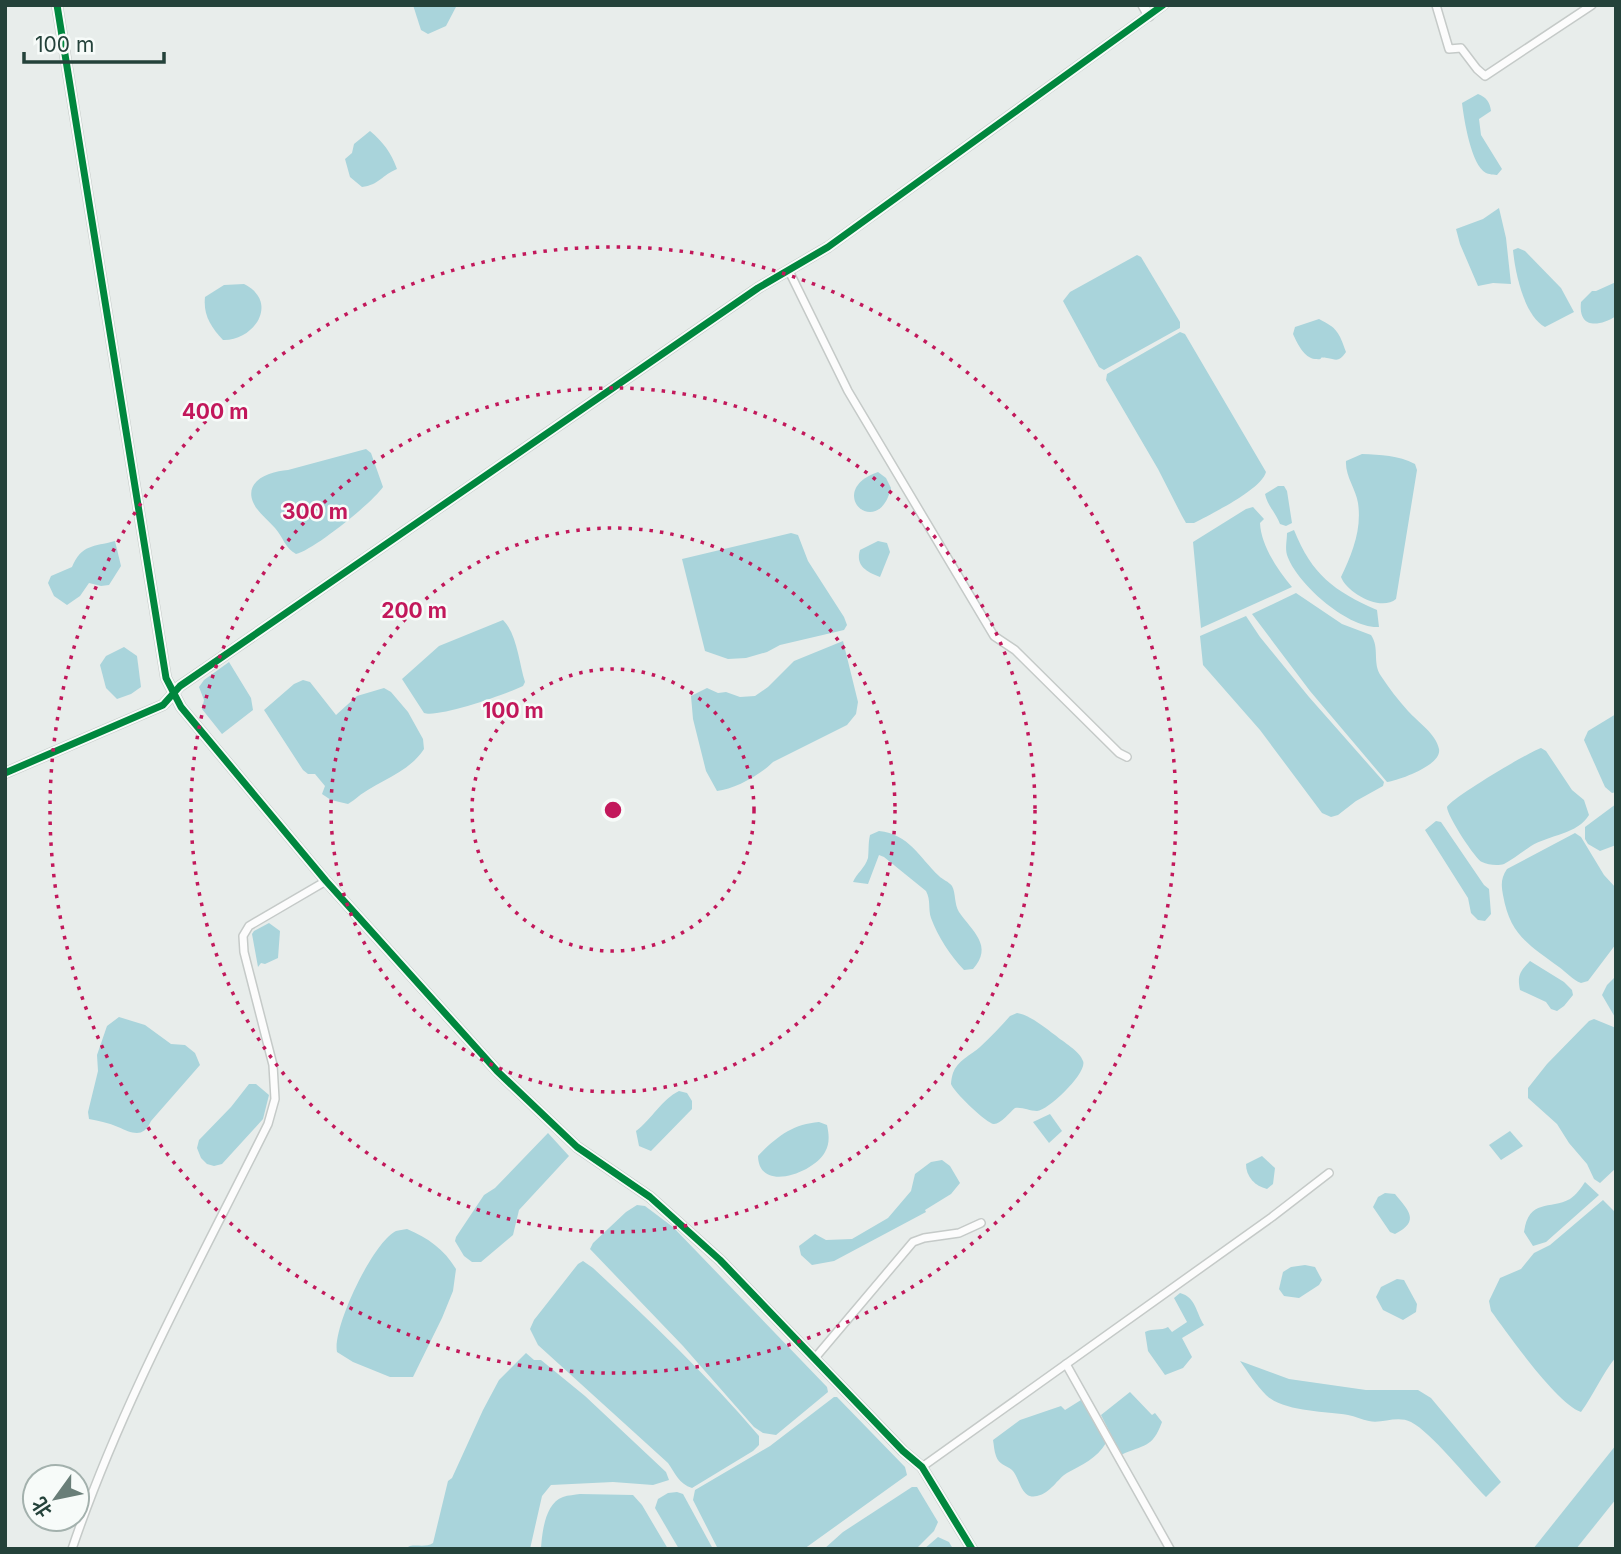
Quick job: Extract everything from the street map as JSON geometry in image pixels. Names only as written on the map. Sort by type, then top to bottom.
[{"type":"street","points":[[57,5],[166,678],[181,708],[326,881],[497,1071],[577,1147],[650,1197],[696,1238],[903,1451],[922,1467],[972,1549]]},
{"type":"street","points":[[1143,5],[1149,16]]},
{"type":"street","points":[[5,773],[163,705],[180,686],[758,288],[828,247],[1163,5]]},
{"type":"street","points":[[1436,5],[1449,49],[1461,48],[1476,69],[1485,76],[1592,5]]},
{"type":"street","points":[[789,271],[848,391],[994,636],[1015,650],[1119,753],[1127,757]]},
{"type":"street","points":[[72,1549],[137,1388],[268,1124],[275,1099],[273,1065],[244,952],[243,936],[250,926],[326,881]]},
{"type":"street","points":[[922,1467],[1262,1224],[1329,1173]]},
{"type":"street","points":[[815,1358],[913,1242],[959,1233],[981,1223]]},
{"type":"street","points":[[1066,1364],[1170,1549]]},
{"type":"water","points":[[413,5],[457,5],[446,26],[428,34],[421,30]]},
{"type":"water","points":[[1478,94],[1487,100],[1491,111],[1479,119],[1481,135],[1502,169],[1497,175],[1487,173],[1481,168],[1472,152],[1462,103]]},
{"type":"water","points":[[370,131],[386,148],[397,169],[373,184],[362,187],[350,177],[345,159],[352,153],[354,144]]},
{"type":"water","points":[[1499,208],[1506,238],[1511,284],[1478,286],[1456,229],[1483,219]]},
{"type":"water","points":[[1518,248],[1525,251],[1561,288],[1574,312],[1545,327],[1531,313],[1518,281],[1513,250]]},
{"type":"water","points":[[1137,255],[1141,257],[1180,322],[1180,328],[1104,370],[1099,367],[1063,301],[1070,292]]},
{"type":"water","points":[[1616,282],[1616,316],[1597,324],[1586,321],[1581,311],[1581,302],[1592,291]]},
{"type":"water","points":[[244,284],[255,292],[260,300],[259,319],[244,334],[223,340],[209,320],[205,297],[224,285]]},
{"type":"water","points":[[1319,319],[1334,328],[1339,335],[1346,352],[1340,359],[1311,358],[1297,342],[1293,334],[1295,327]]},
{"type":"water","points":[[1180,332],[1185,334],[1266,472],[1246,494],[1194,523],[1186,523],[1106,380],[1107,374]]},
{"type":"water","points":[[366,449],[371,453],[383,487],[329,535],[304,551],[296,554],[292,552],[255,506],[251,494],[256,482],[274,472]]},
{"type":"water","points":[[1362,454],[1402,459],[1415,464],[1417,470],[1396,599],[1390,602],[1365,599],[1350,589],[1341,577],[1352,551],[1359,523],[1358,503],[1346,461]]},
{"type":"water","points":[[878,472],[886,478],[891,488],[884,504],[876,511],[867,512],[859,507],[855,500],[855,490],[862,480]]},
{"type":"water","points":[[1278,486],[1284,486],[1287,491],[1292,523],[1286,526],[1280,524],[1265,494]]},
{"type":"water","points":[[1253,507],[1264,519],[1260,523],[1267,549],[1292,587],[1201,628],[1193,542]]},
{"type":"water","points":[[1294,530],[1309,559],[1326,580],[1348,596],[1377,610],[1379,627],[1353,621],[1312,591],[1292,566],[1286,552],[1287,533]]},
{"type":"water","points":[[791,533],[798,535],[808,561],[844,617],[847,625],[844,630],[780,645],[746,658],[728,659],[705,651],[682,559]]},
{"type":"water","points":[[115,541],[121,566],[109,585],[89,583],[80,596],[67,605],[54,596],[48,583],[51,576],[72,567],[84,550]]},
{"type":"water","points":[[878,541],[887,543],[890,552],[880,577],[863,568],[859,560],[860,550]]},
{"type":"water","points":[[1296,593],[1342,624],[1371,635],[1381,676],[1408,711],[1431,733],[1437,744],[1438,755],[1434,761],[1410,775],[1387,782],[1310,691],[1252,614]]},
{"type":"water","points":[[1246,616],[1309,697],[1384,782],[1383,786],[1338,815],[1331,817],[1322,813],[1260,730],[1203,665],[1200,636]]},
{"type":"water","points":[[503,620],[515,641],[525,682],[523,686],[458,709],[424,713],[402,679],[439,646]]},
{"type":"water","points":[[843,641],[858,702],[856,714],[847,725],[773,762],[747,781],[717,791],[706,771],[693,719],[691,696],[707,688],[740,697],[755,696],[794,661]]},
{"type":"water","points":[[124,647],[137,656],[141,687],[117,699],[106,688],[100,665],[106,656]]},
{"type":"water","points":[[229,662],[251,698],[253,710],[222,734],[202,709],[204,700],[199,687],[204,680]]},
{"type":"water","points":[[303,680],[310,682],[336,715],[357,696],[384,688],[391,692],[408,712],[423,739],[424,749],[401,771],[348,804],[331,800],[322,794],[325,786],[315,774],[308,774],[303,770],[264,710],[294,684]]},
{"type":"water","points":[[1616,714],[1616,792],[1612,793],[1605,787],[1584,740],[1588,731]]},
{"type":"water","points":[[1541,748],[1546,751],[1572,790],[1584,800],[1589,815],[1578,826],[1538,842],[1504,864],[1482,862],[1462,837],[1447,807],[1462,794]]},
{"type":"water","points":[[1616,804],[1616,845],[1600,851],[1588,844],[1585,827]]},
{"type":"water","points":[[1436,821],[1441,822],[1489,889],[1491,914],[1485,921],[1478,920],[1471,913],[1468,898],[1425,830]]},
{"type":"water","points":[[879,831],[906,842],[952,886],[957,909],[975,932],[981,946],[982,953],[973,969],[964,970],[941,939],[931,918],[926,891],[884,857],[879,855],[868,884],[853,882],[868,858],[870,835]]},
{"type":"water","points":[[1575,833],[1581,837],[1604,875],[1616,888],[1616,944],[1588,981],[1581,983],[1522,937],[1510,920],[1502,884],[1507,869]]},
{"type":"water","points":[[269,923],[280,931],[278,958],[261,963],[258,967],[252,934]]},
{"type":"water","points":[[1530,961],[1572,990],[1573,995],[1557,1011],[1551,1009],[1546,1002],[1520,990],[1520,974]]},
{"type":"water","points":[[1616,976],[1616,1019],[1602,995]]},
{"type":"water","points":[[1017,1013],[1037,1022],[1071,1047],[1081,1057],[1083,1066],[1066,1090],[1043,1109],[1037,1111],[1015,1108],[994,1124],[978,1113],[958,1093],[951,1084],[952,1077],[961,1062],[1010,1016]]},
{"type":"water","points":[[119,1017],[145,1025],[171,1044],[185,1045],[195,1053],[200,1065],[148,1127],[137,1133],[89,1119],[88,1112],[98,1071],[97,1055],[107,1026]]},
{"type":"water","points":[[1594,1019],[1616,1028],[1616,1168],[1600,1183],[1594,1179],[1587,1164],[1557,1124],[1528,1098],[1528,1088],[1547,1064]]},
{"type":"water","points":[[249,1084],[256,1084],[269,1095],[263,1119],[222,1164],[207,1164],[197,1148],[199,1140]]},
{"type":"water","points":[[679,1091],[687,1093],[692,1101],[692,1109],[651,1151],[639,1146],[636,1131],[667,1099]]},
{"type":"water","points":[[1050,1114],[1062,1131],[1049,1143],[1033,1122]]},
{"type":"water","points":[[819,1122],[827,1125],[829,1135],[825,1152],[819,1159],[800,1172],[788,1176],[777,1177],[767,1174],[761,1168],[758,1156],[778,1137],[801,1125]]},
{"type":"water","points":[[1510,1131],[1523,1146],[1501,1160],[1489,1145]]},
{"type":"water","points":[[548,1133],[569,1156],[519,1210],[513,1235],[481,1262],[472,1262],[464,1256],[455,1241],[456,1237],[484,1195],[495,1188]]},
{"type":"water","points":[[1262,1156],[1275,1168],[1273,1184],[1267,1189],[1252,1180],[1246,1169],[1246,1164]]},
{"type":"water","points":[[942,1160],[950,1166],[960,1183],[951,1194],[925,1210],[926,1212],[834,1261],[812,1265],[801,1255],[799,1246],[815,1234],[826,1240],[852,1239],[888,1218],[911,1191],[915,1174],[931,1162]]},
{"type":"water","points":[[1585,1182],[1599,1195],[1546,1242],[1533,1246],[1524,1232],[1530,1214],[1541,1207],[1570,1199]]},
{"type":"water","points":[[1385,1193],[1395,1194],[1410,1215],[1408,1225],[1395,1234],[1390,1232],[1373,1207],[1378,1197]]},
{"type":"water","points":[[1603,1200],[1616,1213],[1616,1357],[1581,1412],[1559,1396],[1533,1367],[1491,1311],[1489,1301],[1500,1278],[1521,1269],[1534,1253],[1550,1245]]},
{"type":"water","points":[[637,1205],[645,1206],[673,1227],[827,1387],[828,1392],[776,1435],[763,1433],[754,1427],[683,1346],[590,1249],[626,1212]]},
{"type":"water","points":[[407,1229],[435,1245],[456,1269],[453,1291],[413,1377],[390,1377],[353,1362],[337,1352],[337,1340],[347,1306],[376,1251],[396,1231]]},
{"type":"water","points":[[583,1261],[658,1329],[740,1414],[759,1436],[759,1445],[753,1451],[692,1488],[684,1484],[668,1463],[538,1345],[530,1329],[534,1320]]},
{"type":"water","points":[[1291,1267],[1315,1267],[1322,1280],[1319,1285],[1299,1298],[1284,1296],[1279,1289],[1283,1272]]},
{"type":"water","points":[[1397,1279],[1404,1280],[1417,1304],[1416,1312],[1403,1320],[1383,1310],[1376,1297],[1381,1287]]},
{"type":"water","points":[[1180,1293],[1193,1302],[1204,1325],[1182,1338],[1192,1357],[1183,1368],[1165,1375],[1148,1351],[1145,1332],[1168,1327],[1172,1332],[1187,1322],[1174,1298]]},
{"type":"water","points":[[526,1353],[534,1360],[541,1360],[585,1396],[666,1472],[669,1480],[653,1485],[613,1482],[551,1485],[542,1496],[530,1549],[405,1549],[433,1543],[448,1481],[452,1478],[499,1380]]},
{"type":"water","points":[[1240,1361],[1289,1379],[1366,1390],[1418,1390],[1431,1398],[1501,1482],[1486,1497],[1429,1436],[1406,1420],[1369,1421],[1348,1415],[1294,1408],[1274,1401],[1262,1391]]},
{"type":"water","points":[[1130,1392],[1162,1422],[1151,1441],[1121,1455],[1101,1415]]},
{"type":"water","points":[[837,1397],[905,1467],[907,1475],[804,1549],[718,1549],[693,1500],[695,1490],[770,1446]]},
{"type":"water","points":[[1081,1400],[1106,1443],[1094,1457],[1063,1476],[1046,1492],[1037,1496],[1027,1495],[1012,1470],[997,1459],[993,1440],[1020,1420],[1061,1406],[1065,1410]]},
{"type":"water","points":[[1616,1445],[1616,1499],[1576,1549],[1533,1549]]},
{"type":"water","points":[[912,1487],[917,1487],[938,1522],[934,1531],[916,1549],[824,1549],[843,1532]]},
{"type":"water","points":[[668,1493],[683,1494],[713,1549],[679,1549],[655,1508],[658,1499]]},
{"type":"water","points":[[580,1494],[633,1495],[642,1505],[668,1549],[541,1549],[546,1519],[552,1505],[563,1497]]},
{"type":"water","points":[[938,1537],[949,1542],[953,1549],[924,1549]]},
{"type":"cycle path","points":[[57,5],[166,678],[181,707],[326,881],[497,1071],[577,1147],[650,1197],[720,1260],[903,1451],[922,1467],[972,1549]]},
{"type":"cycle path","points":[[5,773],[163,705],[180,686],[758,288],[828,247],[1163,5]]}]
